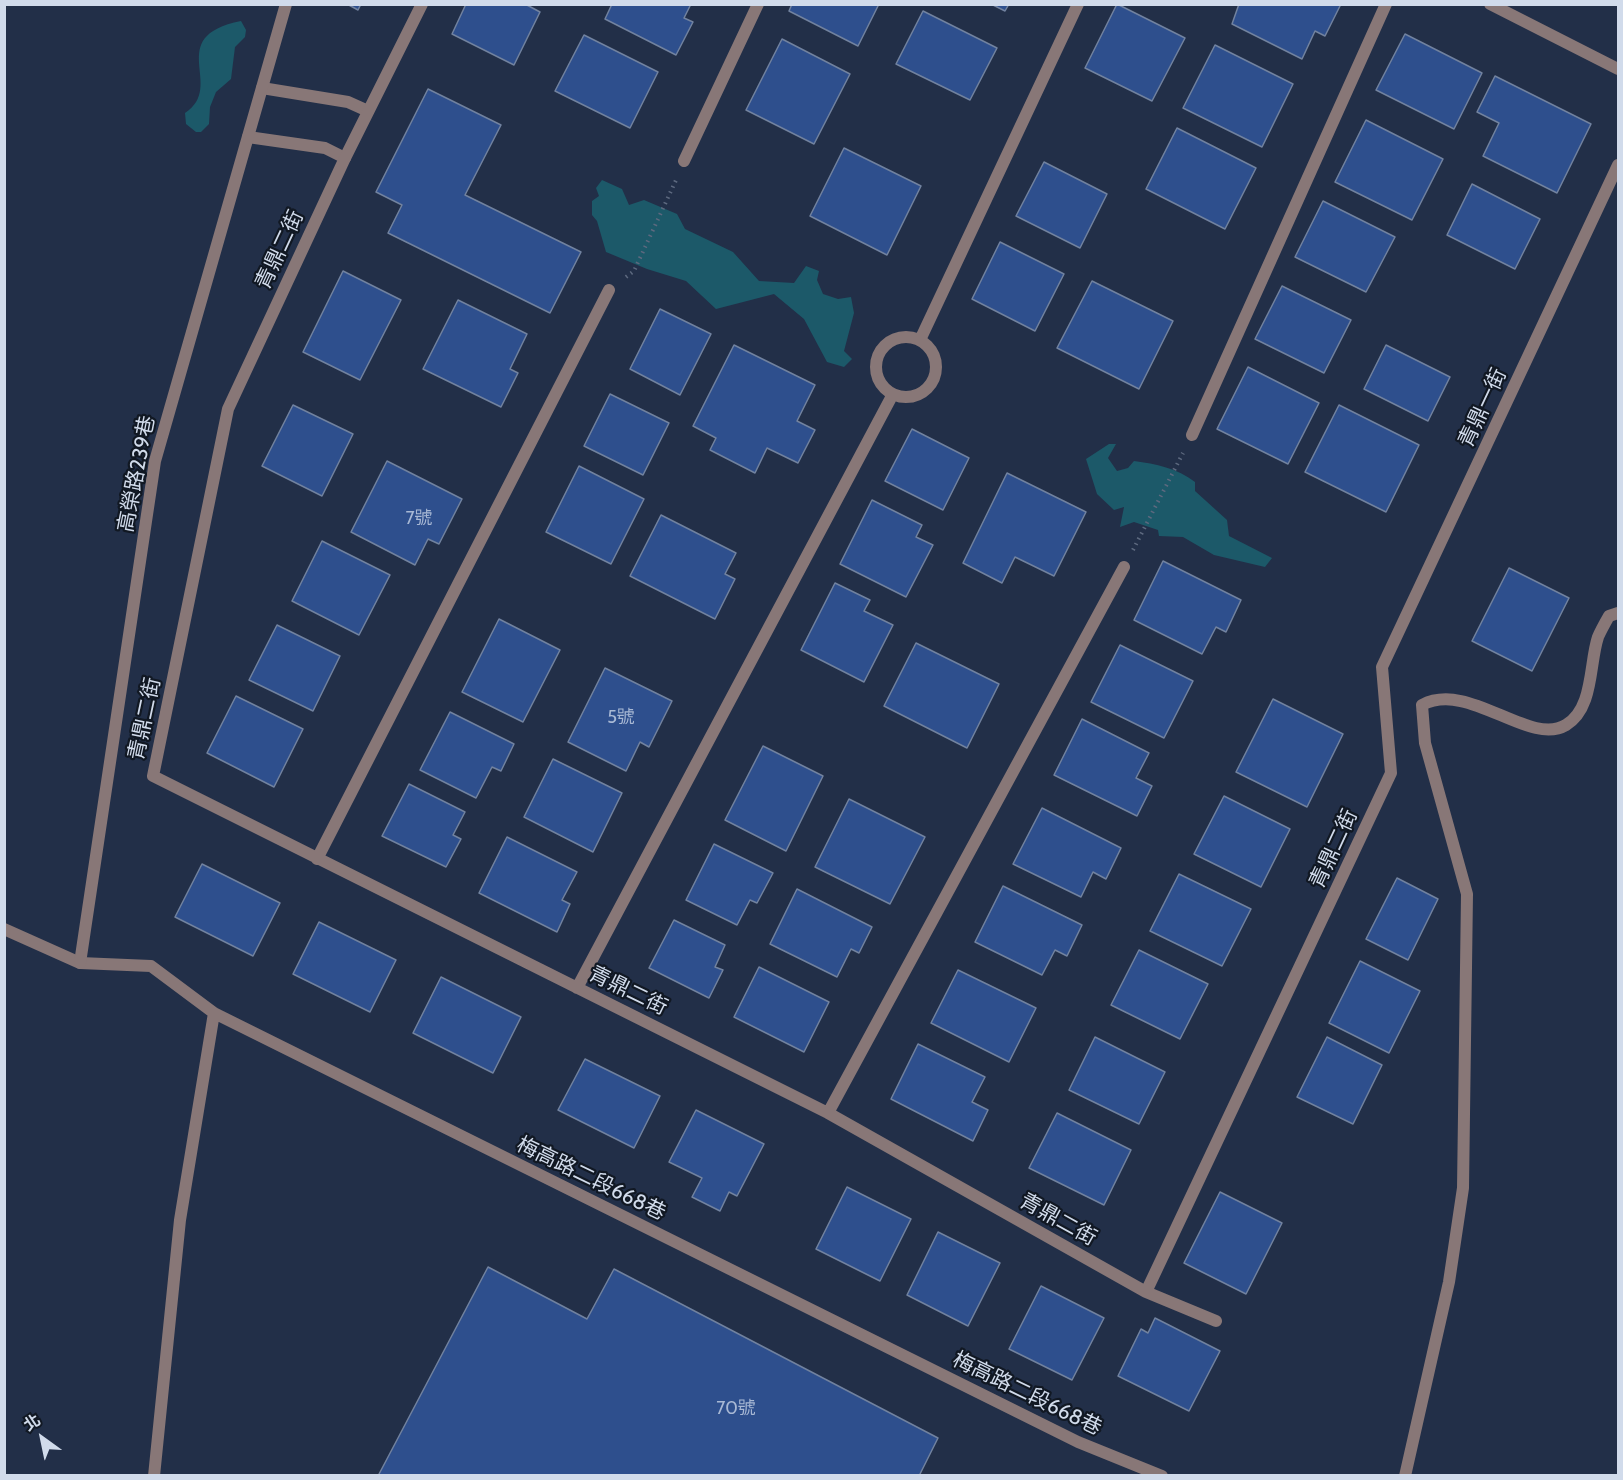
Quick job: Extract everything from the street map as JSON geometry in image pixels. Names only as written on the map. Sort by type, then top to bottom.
[{"type":"street","name":"高榮路239巷","points":[[80,963],[155,461],[286,4]]},
{"type":"street","points":[[248,138],[325,148],[345,158],[422,4]]},
{"type":"street","points":[[684,161],[758,4]]},
{"type":"street","points":[[920,340],[1078,4]]},
{"type":"street","points":[[1192,435],[1386,4]]},
{"type":"street","points":[[1490,4],[1618,69]]},
{"type":"street","points":[[262,88],[348,102],[368,111]]},
{"type":"street","name":"青鼎二街","points":[[345,158],[228,409],[153,776],[828,1113],[1146,1292],[1391,773]]},
{"type":"street","name":"青鼎一街","points":[[1391,773],[1382,667],[1618,165]]},
{"type":"street","points":[[317,859],[609,290]]},
{"type":"street","points":[[911,337],[920,340],[934,355],[937,365],[931,384],[913,396],[893,394],[880,381],[876,362],[879,353],[892,340],[911,337]]},
{"type":"street","points":[[577,988],[893,394]]},
{"type":"street","points":[[828,1113],[1124,567]]},
{"type":"street","points":[[1405,1476],[1449,1282],[1463,1188],[1467,894],[1425,743],[1422,705],[1434,699],[1451,697],[1543,729],[1566,725],[1583,706],[1598,636],[1609,616],[1618,613]]},
{"type":"street","name":"梅高路二段668巷","points":[[4,929],[80,963],[151,966],[213,1013],[1067,1437],[1162,1476]]},
{"type":"street","points":[[154,1476],[180,1220],[213,1013]]},
{"type":"street","points":[[1146,1292],[1216,1322]]},
{"type":"path","points":[[634,271],[669,198]]},
{"type":"path","points":[[1142,534],[1179,462]]},
{"type":"water","points":[[241,21],[246,30],[245,37],[235,47],[231,79],[216,92],[210,107],[209,124],[201,132],[196,132],[186,124],[185,113],[196,102],[200,89],[200,50],[205,38],[218,28]]},
{"type":"water","points":[[602,180],[622,189],[629,205],[644,200],[677,214],[685,229],[733,252],[759,281],[794,283],[806,266],[819,271],[817,280],[823,294],[838,299],[851,297],[854,313],[844,351],[852,359],[844,367],[827,362],[804,319],[774,294],[716,309],[686,281],[647,269],[606,252],[597,221],[592,215],[592,201],[599,196],[596,188]]},
{"type":"water","points":[[1109,444],[1116,444],[1108,458],[1117,471],[1128,468],[1134,461],[1166,467],[1195,482],[1195,491],[1227,520],[1229,536],[1272,558],[1265,567],[1214,555],[1183,537],[1159,536],[1158,530],[1134,522],[1120,527],[1124,507],[1114,510],[1097,494],[1086,459]]},
{"type":"building","points":[[347,4],[361,4],[358,10]]},
{"type":"building","points":[[466,4],[525,4],[540,12],[514,65],[452,34]]},
{"type":"building","points":[[612,4],[691,4],[684,18],[693,22],[676,55],[605,19]]},
{"type":"building","points":[[792,4],[879,4],[858,46],[789,11]]},
{"type":"building","points":[[991,4],[1009,4],[1005,11]]},
{"type":"building","points":[[1117,4],[1185,38],[1152,101],[1085,68]]},
{"type":"building","points":[[1239,4],[1341,4],[1325,36],[1315,31],[1302,59],[1232,24]]},
{"type":"building","points":[[923,11],[997,48],[970,100],[896,64]]},
{"type":"building","points":[[1405,34],[1482,73],[1454,129],[1376,90]]},
{"type":"building","points":[[584,35],[658,72],[630,128],[555,91]]},
{"type":"building","points":[[782,39],[850,74],[814,144],[746,110]]},
{"type":"building","points":[[1215,45],[1293,84],[1262,147],[1183,108]]},
{"type":"building","points":[[1495,76],[1591,124],[1557,193],[1483,156],[1499,123],[1477,112]]},
{"type":"building","points":[[428,89],[501,125],[465,195],[581,252],[550,313],[388,233],[402,205],[376,192]]},
{"type":"building","points":[[1366,120],[1443,159],[1412,220],[1335,182]]},
{"type":"building","points":[[1177,128],[1256,168],[1225,229],[1146,189]]},
{"type":"building","points":[[844,148],[921,186],[887,255],[810,216]]},
{"type":"building","points":[[1044,162],[1107,194],[1080,248],[1016,216]]},
{"type":"building","points":[[1472,184],[1540,219],[1515,269],[1447,235]]},
{"type":"building","points":[[1323,201],[1395,237],[1366,292],[1295,257]]},
{"type":"building","points":[[1000,242],[1064,274],[1035,331],[972,299]]},
{"type":"building","points":[[343,271],[401,300],[360,380],[303,352]]},
{"type":"building","points":[[1092,281],[1173,321],[1139,389],[1057,348]]},
{"type":"building","points":[[1282,286],[1351,320],[1324,373],[1255,339]]},
{"type":"building","points":[[458,300],[527,334],[510,369],[518,373],[501,407],[423,369]]},
{"type":"building","points":[[660,309],[711,334],[680,395],[630,369]]},
{"type":"building","points":[[734,345],[815,385],[797,421],[815,430],[798,463],[767,448],[755,473],[710,450],[716,438],[693,426]]},
{"type":"building","points":[[1386,345],[1450,377],[1428,421],[1364,389]]},
{"type":"building","points":[[1248,367],[1319,403],[1288,464],[1217,429]]},
{"type":"building","points":[[610,394],[669,423],[643,475],[584,446]]},
{"type":"building","points":[[293,405],[353,434],[322,496],[262,466]]},
{"type":"building","points":[[1339,405],[1419,445],[1386,512],[1305,472]]},
{"type":"building","points":[[912,429],[969,458],[943,510],[885,481]]},
{"type":"building","points":[[387,461],[462,499],[439,544],[428,539],[415,565],[351,532]]},
{"type":"building","points":[[579,466],[644,499],[611,564],[546,532]]},
{"type":"building","points":[[1007,473],[1086,512],[1054,576],[1015,557],[1002,583],[963,563]]},
{"type":"building","points":[[872,500],[922,525],[916,537],[933,545],[906,597],[840,564]]},
{"type":"building","points":[[661,515],[736,553],[725,574],[735,579],[715,619],[630,576]]},
{"type":"building","points":[[322,541],[390,575],[359,635],[292,601]]},
{"type":"building","points":[[1163,561],[1241,600],[1226,632],[1216,627],[1202,654],[1134,620]]},
{"type":"building","points":[[1509,568],[1569,598],[1532,671],[1472,641]]},
{"type":"building","points":[[835,583],[870,600],[864,611],[893,625],[864,682],[801,650]]},
{"type":"building","points":[[499,619],[560,650],[523,722],[462,692]]},
{"type":"building","points":[[277,625],[340,656],[313,711],[249,680]]},
{"type":"building","points":[[916,643],[999,684],[967,748],[884,706]]},
{"type":"building","points":[[1120,645],[1193,681],[1164,738],[1091,702]]},
{"type":"building","points":[[605,668],[672,701],[649,747],[640,742],[626,771],[568,742]]},
{"type":"building","points":[[236,696],[303,729],[274,787],[207,753]]},
{"type":"building","points":[[1273,699],[1343,734],[1307,807],[1236,772]]},
{"type":"building","points":[[450,712],[514,744],[501,771],[492,767],[476,798],[420,770]]},
{"type":"building","points":[[1082,719],[1149,753],[1136,778],[1152,786],[1137,816],[1054,775]]},
{"type":"building","points":[[763,746],[823,776],[786,851],[725,820]]},
{"type":"building","points":[[553,759],[622,793],[593,852],[524,817]]},
{"type":"building","points":[[409,784],[465,812],[453,835],[461,839],[446,867],[382,836]]},
{"type":"building","points":[[1224,796],[1290,829],[1261,887],[1194,854]]},
{"type":"building","points":[[849,799],[925,837],[890,904],[815,867]]},
{"type":"building","points":[[1042,808],[1121,848],[1106,879],[1093,872],[1081,897],[1013,864]]},
{"type":"building","points":[[507,837],[577,872],[562,900],[570,904],[557,932],[479,893]]},
{"type":"building","points":[[714,844],[773,873],[757,903],[750,900],[737,925],[686,900]]},
{"type":"building","points":[[202,864],[280,903],[253,956],[175,917]]},
{"type":"building","points":[[1179,874],[1251,909],[1222,966],[1150,931]]},
{"type":"building","points":[[1397,878],[1438,899],[1408,960],[1366,939]]},
{"type":"building","points":[[1003,886],[1082,925],[1067,956],[1055,950],[1042,975],[975,942]]},
{"type":"building","points":[[797,889],[872,927],[859,953],[851,949],[837,977],[770,944]]},
{"type":"building","points":[[674,920],[725,945],[715,967],[723,970],[709,998],[649,968]]},
{"type":"building","points":[[319,922],[396,960],[370,1012],[293,974]]},
{"type":"building","points":[[1139,950],[1208,984],[1180,1039],[1111,1005]]},
{"type":"building","points":[[1360,961],[1420,991],[1389,1053],[1329,1023]]},
{"type":"building","points":[[759,967],[829,1002],[804,1052],[734,1017]]},
{"type":"building","points":[[958,970],[1036,1008],[1009,1062],[931,1023]]},
{"type":"building","points":[[441,977],[521,1017],[493,1073],[413,1033]]},
{"type":"building","points":[[1095,1037],[1165,1072],[1139,1124],[1069,1090]]},
{"type":"building","points":[[1327,1037],[1382,1065],[1353,1124],[1297,1097]]},
{"type":"building","points":[[918,1044],[985,1077],[972,1102],[988,1110],[973,1141],[891,1099]]},
{"type":"building","points":[[585,1059],[660,1096],[634,1148],[558,1110]]},
{"type":"building","points":[[696,1110],[764,1144],[737,1196],[729,1192],[720,1211],[692,1197],[702,1178],[669,1162]]},
{"type":"building","points":[[1057,1113],[1131,1150],[1104,1205],[1029,1168]]},
{"type":"building","points":[[847,1187],[911,1219],[880,1281],[816,1249]]},
{"type":"building","points":[[1220,1192],[1282,1223],[1246,1294],[1184,1263]]},
{"type":"building","points":[[938,1232],[1000,1263],[968,1326],[907,1295]]},
{"type":"building","points":[[488,1267],[587,1319],[614,1269],[938,1438],[919,1476],[378,1476]]},
{"type":"building","points":[[1041,1286],[1104,1318],[1072,1380],[1009,1349]]},
{"type":"building","points":[[1155,1318],[1220,1351],[1189,1411],[1118,1376],[1141,1329],[1148,1333]]}]
